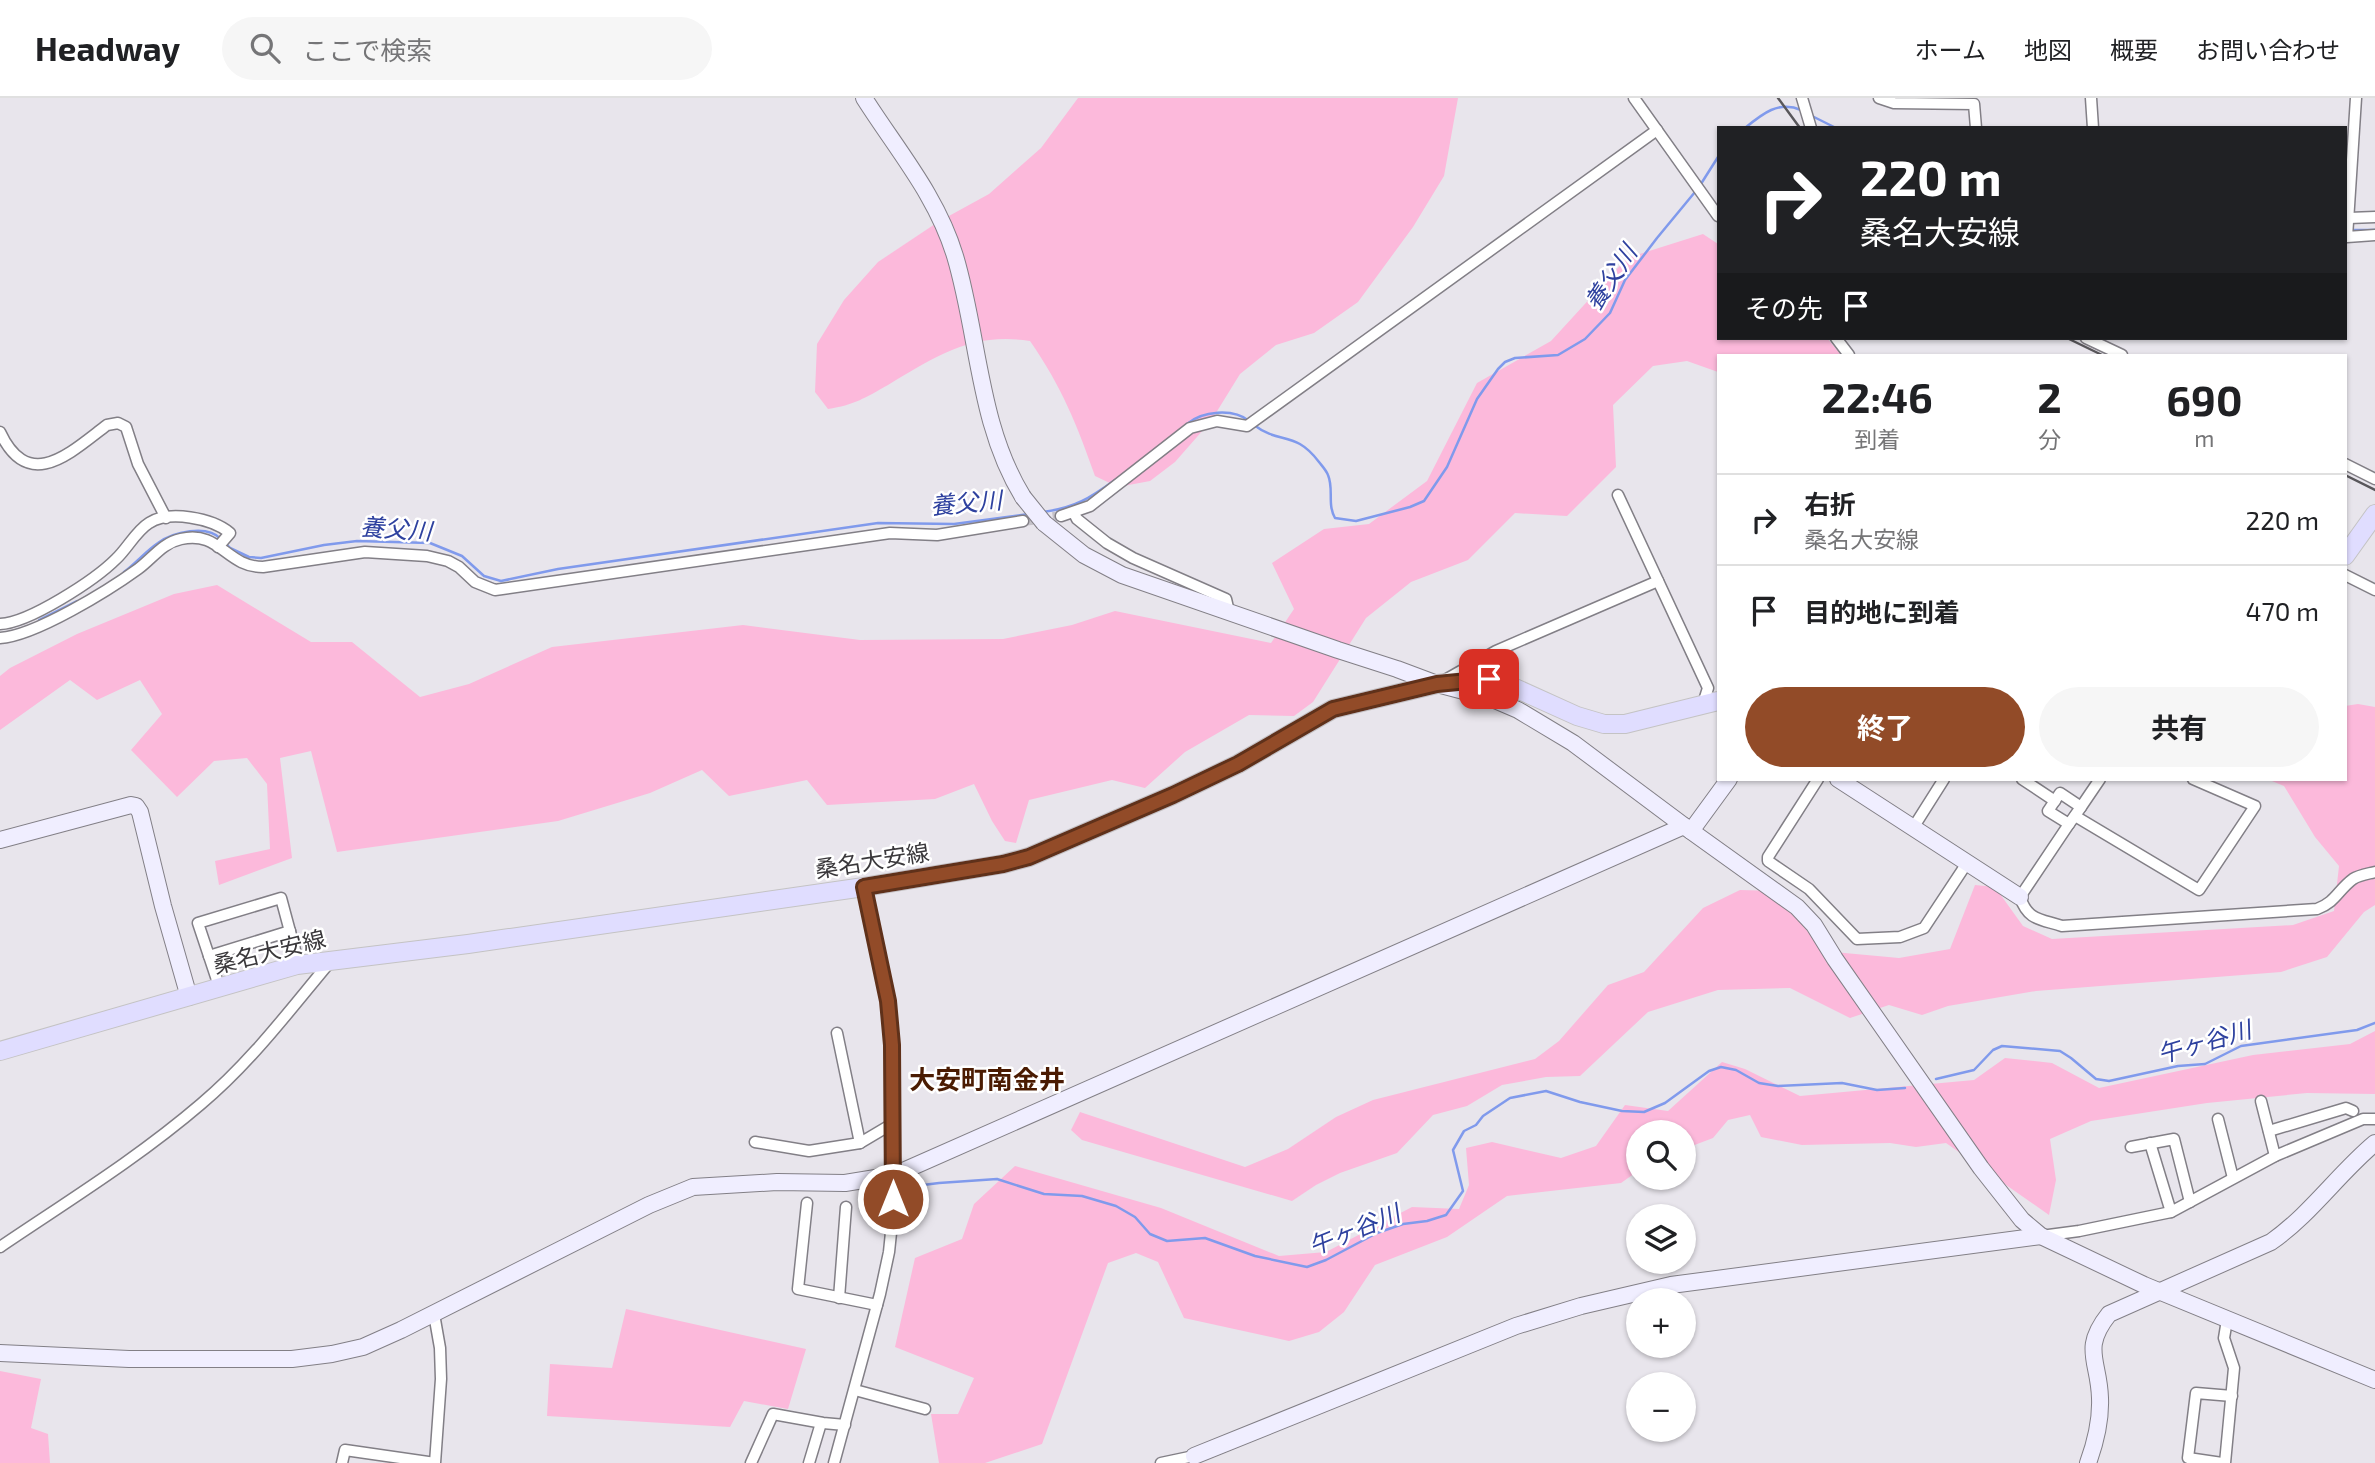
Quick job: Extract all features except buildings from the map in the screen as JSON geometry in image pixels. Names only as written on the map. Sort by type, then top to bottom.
[{"type":"main road","points":[[2347,553],[2375,514]]},
{"type":"main road","name":"桑名大安線","points":[[0,1051],[299,965],[331,959],[468,944],[864,887],[1003,864],[1029,857],[1173,795],[1238,764],[1333,709],[1437,684],[1489,679],[1577,716],[1604,724],[1625,724],[1711,703]]},
{"type":"street","points":[[864,98],[927,190],[942,218],[959,272],[995,438],[1008,472],[1031,508],[1054,533],[1096,562],[1122,575],[1437,684],[1490,698],[1518,710],[1573,743],[1797,907],[1814,925],[1981,1168],[2022,1220],[2041,1236],[2159,1292],[2375,1380]]},
{"type":"street","points":[[1634,98],[1717,215]]},
{"type":"street","points":[[1879,98],[1894,103],[1974,104],[1976,126]]},
{"type":"street","points":[[2091,98],[2093,126]]},
{"type":"street","points":[[2356,98],[2347,237],[2375,235]]},
{"type":"street","points":[[1803,101],[1809,124]]},
{"type":"street","points":[[1061,516],[1090,506],[1190,428],[1217,421],[1247,426],[1657,130]]},
{"type":"street","points":[[2347,221],[2375,217]]},
{"type":"street","points":[[1838,340],[1848,354]]},
{"type":"street","points":[[2090,340],[2120,354]]},
{"type":"street","points":[[0,432],[10,449],[20,458],[43,464],[59,460],[107,425],[122,424],[128,431],[138,464],[166,518]]},
{"type":"street","points":[[2347,465],[2375,479]]},
{"type":"street","points":[[1618,495],[1707,688],[1711,703]]},
{"type":"street","points":[[1073,513],[1116,549],[1226,599],[1224,611]]},
{"type":"street","points":[[0,624],[18,621],[92,579],[115,560],[148,524],[166,518],[202,519],[223,527],[229,535],[219,546]]},
{"type":"street","points":[[0,638],[12,638],[29,631],[97,595],[144,565],[168,543],[180,539],[204,537],[242,564],[251,567],[365,552],[427,556],[448,561],[475,582],[495,590],[890,533],[937,535],[1023,521]]},
{"type":"street","points":[[2347,576],[2375,590]]},
{"type":"street","points":[[1437,684],[1496,651],[1658,580]]},
{"type":"street","points":[[0,1353],[129,1359],[292,1359],[332,1354],[363,1347],[649,1205],[693,1188],[777,1182],[845,1183],[894,1175],[1687,829],[1727,781]]},
{"type":"street","points":[[1817,781],[1768,857],[1769,861],[1808,889],[1857,939],[1899,937],[1924,928],[1967,863]]},
{"type":"street","points":[[1841,781],[2020,897],[2024,910],[2032,917],[2062,926],[2317,909],[2330,904],[2356,877],[2375,872]]},
{"type":"street","points":[[1913,828],[1943,781]]},
{"type":"street","points":[[2025,781],[2054,801]]},
{"type":"street","points":[[2020,897],[2099,781]]},
{"type":"street","points":[[2075,816],[2060,793],[2048,811],[2075,816],[2199,890],[2255,806],[2201,781]]},
{"type":"street","points":[[0,840],[131,805],[136,806],[141,812],[163,906],[189,997]]},
{"type":"street","points":[[834,1463],[889,1252],[894,1175],[892,1045],[888,1001],[864,887]]},
{"type":"street","points":[[220,989],[198,923],[281,898],[299,965]]},
{"type":"street","points":[[209,956],[290,931]]},
{"type":"street","points":[[0,1247],[103,1179],[202,1103],[272,1032],[331,959]]},
{"type":"street","points":[[837,1033],[860,1143]]},
{"type":"street","points":[[2261,1101],[2275,1156]]},
{"type":"street","points":[[2269,1131],[2346,1108],[2353,1111]]},
{"type":"street","points":[[2218,1119],[2232,1178]]},
{"type":"street","points":[[1161,1463],[1194,1456],[1516,1326],[1581,1306],[1671,1285],[2041,1236],[2171,1212],[2275,1156],[2363,1119],[2375,1119]]},
{"type":"street","points":[[755,1142],[809,1151],[860,1143],[892,1124]]},
{"type":"street","points":[[2131,1147],[2174,1139],[2190,1202]]},
{"type":"street","points":[[2150,1143],[2171,1212]]},
{"type":"street","points":[[2088,1463],[2101,1414],[2092,1346],[2098,1327],[2109,1314],[2272,1242],[2294,1226],[2356,1159],[2375,1143]]},
{"type":"street","points":[[807,1203],[798,1289],[877,1305]]},
{"type":"street","points":[[839,1298],[846,1207]]},
{"type":"street","points":[[342,1463],[345,1450],[436,1463],[441,1379],[440,1348],[434,1314]]},
{"type":"street","points":[[2227,1320],[2224,1338],[2234,1368],[2232,1396],[2223,1463],[2188,1458],[2196,1393],[2232,1396]]},
{"type":"street","points":[[855,1390],[925,1409]]},
{"type":"street","points":[[751,1463],[773,1414],[845,1425]]},
{"type":"street","points":[[809,1463],[821,1423]]},
{"type":"shaded area","points":[[1078,98],[1458,98],[1444,176],[1413,227],[1358,302],[1314,333],[1276,345],[1240,374],[1211,421],[1175,462],[1150,481],[1118,487],[1095,476],[1068,407],[1030,341],[1009,339],[972,343],[939,356],[866,397],[828,409],[815,392],[817,344],[844,300],[878,262],[938,222],[989,194],[1041,148]]},
{"type":"shaded area","points":[[1703,234],[1717,243],[1717,340],[1829,340],[1840,354],[1717,354],[1717,372],[1687,361],[1653,366],[1613,405],[1616,467],[1567,516],[1515,513],[1468,560],[1411,582],[1366,618],[1313,702],[1294,716],[1249,715],[1185,752],[1145,788],[1112,780],[1029,800],[1016,843],[1005,841],[974,784],[935,799],[827,805],[807,780],[729,796],[702,770],[650,793],[558,821],[337,852],[311,751],[280,758],[292,858],[219,885],[215,861],[270,849],[267,784],[247,758],[214,761],[177,797],[131,750],[162,714],[140,680],[97,700],[70,680],[0,730],[0,676],[10,668],[77,634],[174,594],[217,585],[311,642],[352,642],[420,697],[469,684],[552,647],[743,625],[860,640],[1003,639],[1072,625],[1115,611],[1271,643],[1294,609],[1272,563],[1324,529],[1369,524],[1427,481],[1477,383],[1551,341],[1627,258]]},
{"type":"shaded area","points":[[2358,704],[2375,707],[2375,905],[2364,912],[2327,957],[2281,972],[2036,991],[1948,1006],[1922,1015],[1889,1005],[1850,1018],[1790,988],[1718,990],[1648,1012],[1580,1076],[1546,1077],[1502,1085],[1467,1106],[1433,1115],[1397,1153],[1340,1173],[1292,1201],[1082,1140],[1071,1130],[1080,1112],[1245,1167],[1288,1149],[1336,1117],[1373,1100],[1535,1059],[1559,1041],[1608,985],[1644,972],[1703,908],[1740,890],[1776,891],[1823,951],[1899,958],[1950,949],[1975,885],[1995,887],[2023,926],[2052,939],[2293,925],[2334,911],[2339,866],[2315,837],[2284,786],[2272,781],[2347,781],[2347,706]]},
{"type":"shaded area","points":[[2375,1031],[2375,1094],[2307,1093],[2207,1103],[2091,1121],[2050,1139],[2056,1180],[2049,1215],[1946,1143],[1916,1147],[1890,1143],[1802,1145],[1761,1137],[1750,1115],[1728,1120],[1713,1138],[1696,1144],[1696,1120],[1626,1120],[1626,1179],[1621,1183],[1507,1196],[1447,1237],[1375,1265],[1344,1312],[1319,1332],[1289,1341],[1184,1318],[1158,1262],[1136,1253],[1108,1263],[1042,1444],[985,1463],[939,1463],[931,1414],[958,1414],[974,1378],[895,1347],[915,1258],[962,1239],[974,1204],[1015,1166],[1161,1208],[1279,1256],[1326,1252],[1412,1207],[1459,1209],[1469,1185],[1466,1148],[1492,1142],[1561,1158],[1596,1146],[1625,1105],[1668,1111],[1722,1062],[1745,1069],[1800,1096],[1974,1080],[2005,1058],[2052,1063],[2099,1088],[2253,1055],[2350,1044]]},
{"type":"shaded area","points":[[626,1309],[806,1349],[788,1409],[744,1401],[730,1427],[547,1416],[550,1364],[612,1368]]},
{"type":"shaded area","points":[[0,1371],[41,1379],[31,1428],[48,1434],[50,1463],[0,1463]]},
{"type":"waterway","name":"養父川","points":[[1748,126],[1771,110],[1785,107],[1801,110]]},
{"type":"waterway","name":"養父川","points":[[1810,115],[1832,126]]},
{"type":"waterway","name":"養父川","points":[[1699,187],[1717,159]]},
{"type":"waterway","name":"養父川","points":[[1254,425],[1302,446],[1324,468],[1328,475],[1331,507],[1335,518],[1356,521],[1424,501],[1447,467],[1477,399],[1498,369],[1515,358],[1558,355],[1585,339],[1610,313],[1625,280],[1695,192]]},
{"type":"waterway","name":"養父川","points":[[2352,230],[2375,230]]},
{"type":"waterway","name":"養父川","points":[[1187,424],[1201,416],[1218,413],[1235,414],[1249,421]]},
{"type":"waterway","name":"養父川","points":[[1043,512],[1082,501],[1115,480]]},
{"type":"waterway","name":"養父川","points":[[226,544],[249,557],[261,558],[357,541],[430,543],[462,556],[484,576],[501,581],[558,569],[878,523],[954,524],[1029,514]]},
{"type":"waterway","name":"養父川","points":[[124,572],[154,546],[172,536],[199,531],[215,534],[221,539]]},
{"type":"waterway","name":"養父川","points":[[39,620],[77,601]]},
{"type":"waterway","name":"午ヶ谷川","points":[[1936,1079],[1974,1070],[1993,1050],[2002,1046],[2060,1051],[2096,1079],[2109,1081],[2178,1066],[2205,1064],[2241,1046],[2357,1030],[2375,1023]]},
{"type":"waterway","name":"午ヶ谷川","points":[[899,1188],[997,1179],[1044,1194],[1082,1196],[1116,1206],[1135,1217],[1150,1234],[1167,1241],[1205,1238],[1255,1256],[1307,1267],[1377,1233],[1403,1224],[1446,1215],[1463,1191],[1453,1150],[1464,1131],[1476,1125],[1483,1116],[1510,1098],[1546,1091],[1580,1102],[1622,1111],[1644,1112],[1665,1103],[1709,1071],[1721,1067],[1736,1070],[1759,1083],[1778,1086],[1842,1083],[1877,1090],[1905,1088]]},
{"type":"tunnel","points":[[1023,521],[1061,516]]},
{"type":"railway","points":[[1778,98],[1799,126]]},
{"type":"railway","points":[[2071,340],[2100,354]]},
{"type":"railway","points":[[2347,476],[2375,490]]},
{"type":"district","name":"大安町南金井","points":[[987,1078]]},
{"type":"route","points":[[893,1199],[892,1045],[888,1001],[864,887],[1003,864],[1029,857],[1238,764],[1333,709],[1437,684],[1489,679]]}]
